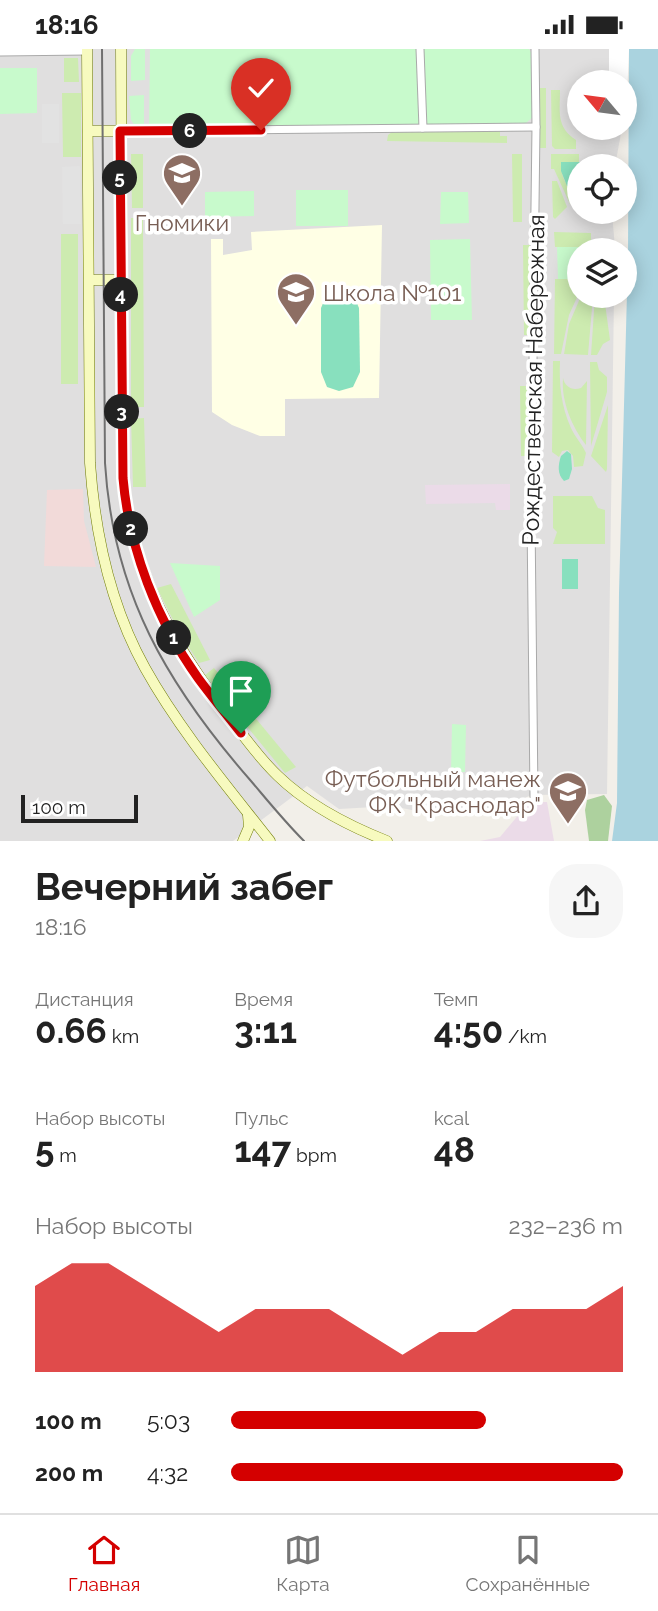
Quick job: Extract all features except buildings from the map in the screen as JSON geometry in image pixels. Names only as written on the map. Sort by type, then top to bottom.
[{"type":"main road","points":[[121,49],[120,280],[124,496],[133,538],[148,584],[197,677],[278,776],[320,808],[387,841]]},
{"type":"main road","points":[[87,50],[92,484],[104,561],[114,597],[143,665],[166,704],[270,841]]},
{"type":"main road","points":[[88,131],[120,131]]},
{"type":"main road","points":[[90,280],[120,280]]},
{"type":"main road","points":[[243,841],[250,827],[247,811]]},
{"type":"street","points":[[419,49],[423,128]]},
{"type":"street","name":"Рождественская Набережная","points":[[534,797],[531,506],[535,49]]},
{"type":"street","points":[[0,52],[87,50]]},
{"type":"street","points":[[120,131],[536,127]]},
{"type":"shaded area","points":[[0,49],[622,49],[622,70],[567,70],[567,140],[620,140],[617,154],[567,154],[567,224],[613,224],[614,238],[567,238],[567,308],[614,308],[607,794],[531,795],[493,813],[431,814],[392,806],[339,809],[307,786],[233,841],[0,841]]},
{"type":"shaded area","points":[[42,104],[59,104],[59,143],[42,143]]},
{"type":"shaded area","points":[[80,166],[81,224],[63,224],[62,167]]},
{"type":"shaded area","name":"Школа №101","points":[[382,225],[379,398],[285,399],[285,436],[260,436],[232,425],[212,412],[211,239],[223,239],[223,255],[252,250],[251,232]]},
{"type":"shaded area","points":[[510,484],[510,510],[496,510],[495,503],[426,504],[425,485]]},
{"type":"shaded area","points":[[83,489],[84,521],[96,567],[44,566],[47,490]]},
{"type":"shaded area","points":[[533,802],[547,802],[554,841],[480,841],[500,837],[525,807]]},
{"type":"green space","points":[[135,49],[145,49],[145,80],[131,81],[131,56]]},
{"type":"green space","points":[[150,49],[529,49],[532,54],[533,117],[526,123],[149,128]]},
{"type":"green space","points":[[64,58],[78,58],[79,82],[64,82]]},
{"type":"green space","points":[[0,68],[37,68],[37,113],[0,114]]},
{"type":"green space","points":[[538,88],[546,88],[546,148],[538,148]]},
{"type":"green space","points":[[551,90],[560,90],[560,118],[567,132],[567,140],[576,140],[576,149],[555,149],[552,146]]},
{"type":"green space","points":[[62,93],[81,93],[81,157],[63,157]]},
{"type":"green space","points":[[144,95],[144,127],[135,126],[131,120],[129,96]]},
{"type":"green space","points":[[500,131],[500,136],[507,136],[507,143],[387,141],[392,132]]},
{"type":"green space","points":[[131,154],[143,154],[143,208],[132,208]]},
{"type":"green space","points":[[512,154],[522,154],[522,222],[513,222]]},
{"type":"green space","points":[[551,154],[567,154],[567,163],[561,163],[567,184],[567,197],[554,169],[551,169]]},
{"type":"green space","points":[[561,162],[567,162],[567,186],[561,171]]},
{"type":"green space","points":[[552,181],[557,181],[567,207],[555,219]]},
{"type":"green space","points":[[296,190],[348,190],[348,226],[296,226]]},
{"type":"green space","points":[[254,191],[254,216],[205,217],[205,192]]},
{"type":"green space","points":[[441,192],[468,192],[469,223],[440,224]]},
{"type":"green space","points":[[131,218],[143,218],[144,407],[131,407]]},
{"type":"green space","points":[[554,232],[591,233],[591,238],[567,238],[567,247],[555,247]]},
{"type":"green space","points":[[61,234],[78,234],[78,384],[61,384]]},
{"type":"green space","points":[[470,239],[472,320],[431,320],[430,240]]},
{"type":"green space","points":[[523,245],[532,245],[532,335],[524,335]]},
{"type":"green space","points":[[557,247],[567,247],[567,279],[558,279]]},
{"type":"green space","points":[[555,279],[567,279],[567,308],[572,308],[561,354],[554,354]]},
{"type":"green space","points":[[341,289],[353,294],[359,308],[360,372],[353,387],[339,391],[327,387],[321,372],[321,308],[327,294]]},
{"type":"green space","points":[[576,308],[592,308],[588,355],[564,354],[569,324]]},
{"type":"green space","points":[[594,308],[606,308],[610,340],[603,344],[597,355],[591,355]]},
{"type":"green space","points":[[553,361],[560,361],[563,403],[571,428],[586,453],[583,466],[574,467],[573,456],[568,450],[562,451],[559,457],[552,452]]},
{"type":"green space","points":[[590,362],[597,362],[599,370],[607,377],[607,392],[591,446]]},
{"type":"green space","points":[[563,378],[572,389],[581,388],[587,381],[586,445],[568,413]]},
{"type":"green space","points":[[520,386],[528,386],[529,456],[521,456]]},
{"type":"green space","points":[[608,405],[607,469],[606,472],[591,456]]},
{"type":"green space","points":[[144,418],[146,487],[133,487],[131,419]]},
{"type":"green space","points":[[567,451],[571,454],[572,469],[569,479],[564,481],[559,466],[561,456]]},
{"type":"green space","points":[[553,496],[592,496],[598,508],[605,510],[605,544],[553,544],[557,532],[553,528]]},
{"type":"green space","points":[[562,559],[578,559],[578,589],[562,589]]},
{"type":"green space","points":[[170,563],[220,566],[220,600],[194,617]]},
{"type":"green space","points":[[171,584],[210,660],[199,663],[179,632],[157,588]]},
{"type":"green space","points":[[214,668],[296,767],[285,773],[205,675]]},
{"type":"green space","points":[[452,724],[466,725],[465,772],[451,772]]},
{"type":"green space","points":[[604,795],[612,806],[608,841],[589,841],[585,810],[587,800]]},
{"type":"water","points":[[629,49],[658,49],[658,841],[612,841],[617,803],[627,308],[637,308],[637,238],[628,238],[628,224],[637,224],[637,154],[628,154],[629,140],[637,140],[637,70],[629,70]]},
{"type":"pier","points":[[609,49],[629,49],[628,70],[609,70]]},
{"type":"tram line","points":[[102,49],[105,463],[110,510],[119,554],[150,635],[170,672],[221,745],[304,841]]},
{"type":"place","name":"Гномики","points":[[182,207]]},
{"type":"place","name":"Школа №101","points":[[296,326]]},
{"type":"place","name":"Футбольный манеж ФК \"Краснодар\"","points":[[568,825]]},
{"type":"route","points":[[241,733],[197,677],[174,637],[148,584],[130,526],[123,478],[120,131],[261,130]]}]
